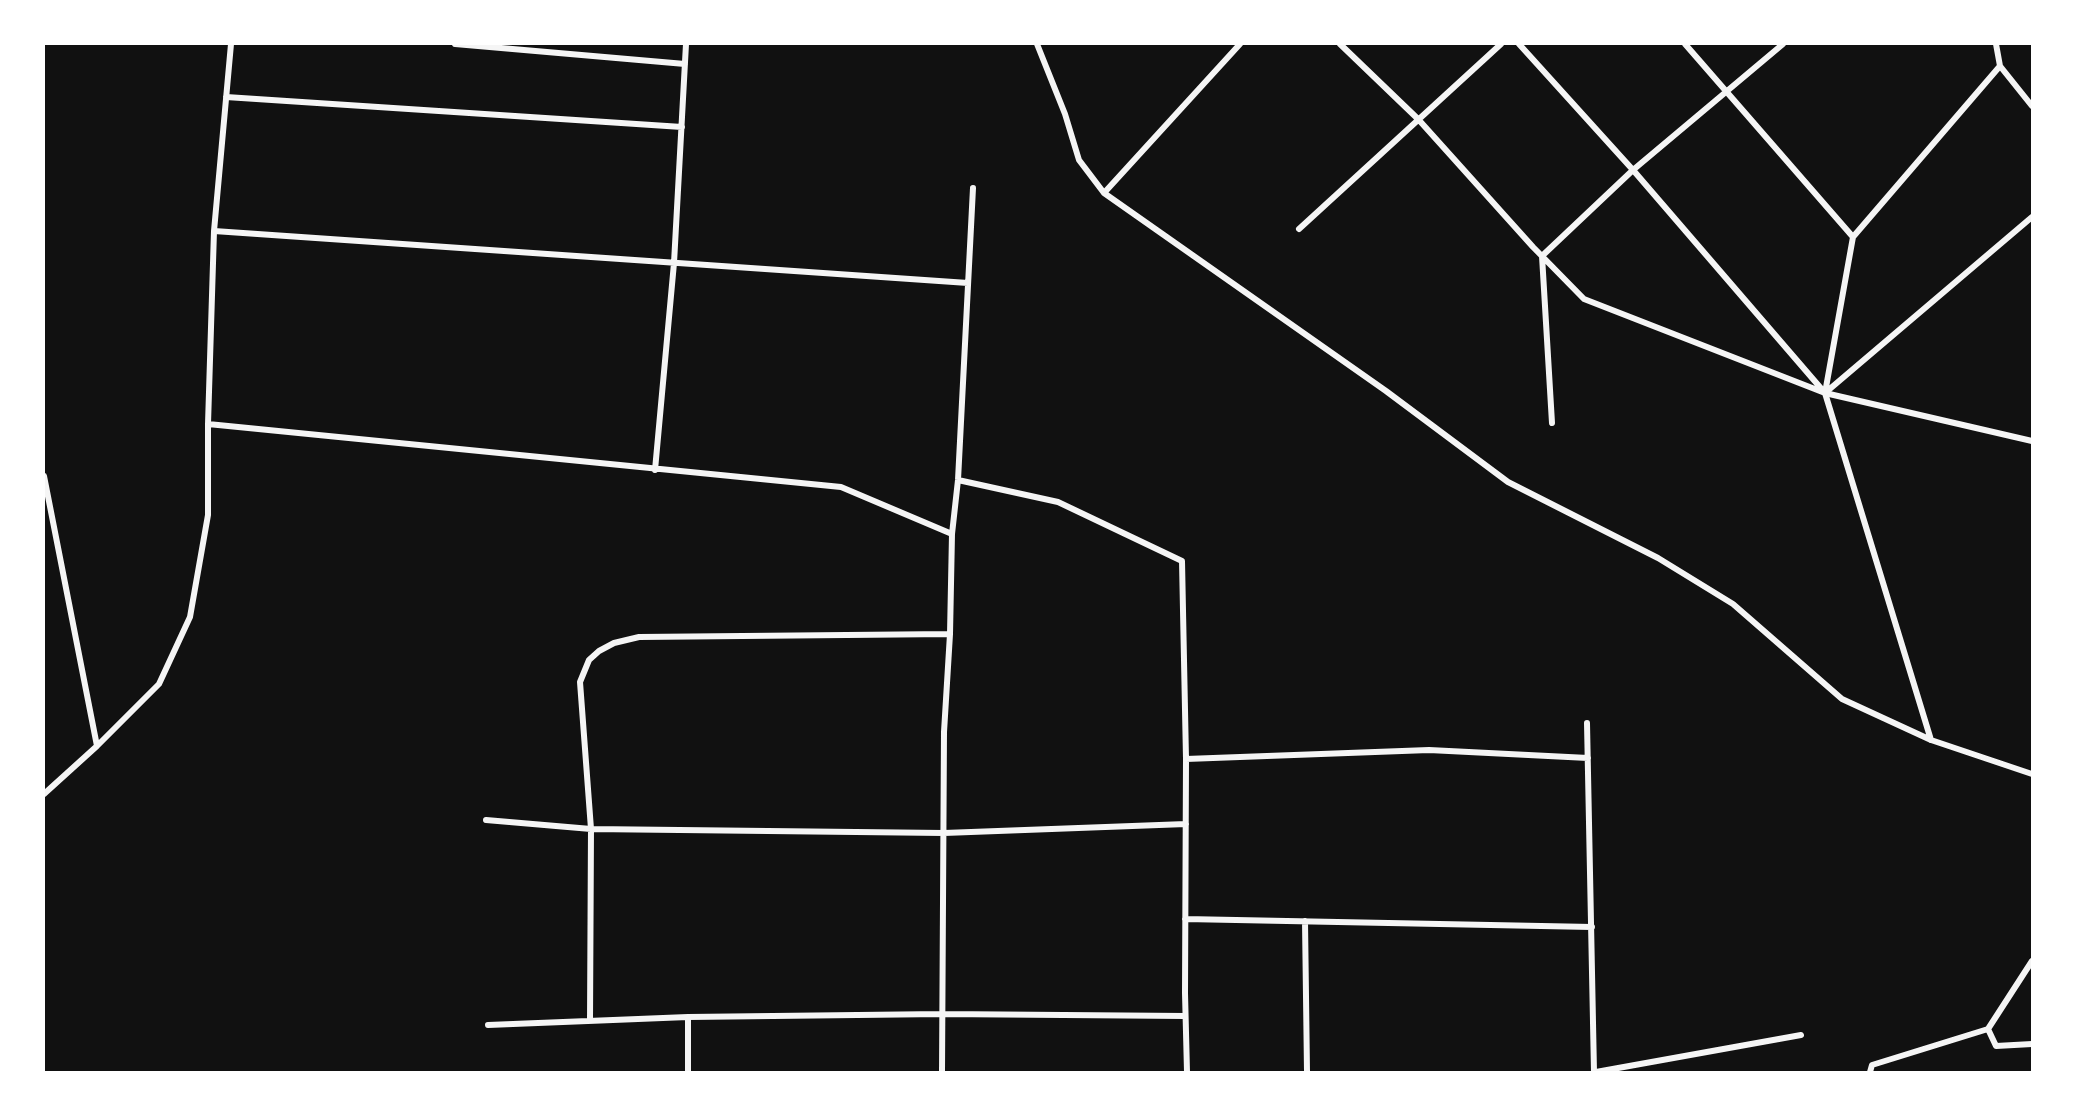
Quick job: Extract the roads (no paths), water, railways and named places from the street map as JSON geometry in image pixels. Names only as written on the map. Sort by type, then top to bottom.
[{"type":"street","points":[[44,794],[97,746],[159,684],[189,617],[208,515],[208,424],[214,231],[231,44]]},
{"type":"street","points":[[455,44],[685,64]]},
{"type":"street","points":[[655,470],[674,263],[686,44]]},
{"type":"street","points":[[1037,44],[1065,114],[1079,160],[1104,193],[1386,391],[1508,482],[1658,558],[1733,604],[1842,699],[1931,740],[2032,774]]},
{"type":"street","points":[[1104,193],[1240,44]]},
{"type":"street","points":[[1340,44],[1418,119],[1584,299],[1825,393],[2032,441]]},
{"type":"street","points":[[1299,229],[1501,44]]},
{"type":"street","points":[[1519,44],[1633,170],[1825,393],[1931,740]]},
{"type":"street","points":[[1685,44],[1853,237]]},
{"type":"street","points":[[1542,256],[1633,170],[1783,44]]},
{"type":"street","points":[[1996,44],[2000,66],[2032,106]]},
{"type":"street","points":[[1825,393],[1853,237],[2000,66]]},
{"type":"street","points":[[226,98],[682,127]]},
{"type":"street","points":[[942,1072],[944,732],[950,634],[952,534],[958,480],[973,188]]},
{"type":"street","points":[[1825,393],[2032,218]]},
{"type":"street","points":[[214,231],[968,283]]},
{"type":"street","points":[[1542,256],[1552,423]]},
{"type":"street","points":[[208,424],[841,487],[952,534]]},
{"type":"street","points":[[44,476],[97,746]]},
{"type":"street","points":[[958,480],[1059,502],[1182,561],[1186,759],[1185,1016],[1187,1072]]},
{"type":"street","points":[[590,1021],[591,829],[580,682],[589,660],[614,643],[639,637],[950,634]]},
{"type":"street","points":[[1587,723],[1595,1072],[1802,1035]]},
{"type":"street","points":[[1186,759],[1429,750],[1588,758]]},
{"type":"street","points":[[486,820],[591,829],[944,833],[1186,824]]},
{"type":"street","points":[[1185,919],[1592,927]]},
{"type":"street","points":[[1305,921],[1307,1072]]},
{"type":"street","points":[[1870,1072],[1872,1065],[1988,1029],[2032,962]]},
{"type":"street","points":[[488,1025],[688,1017],[942,1014],[1185,1016]]},
{"type":"street","points":[[688,1017],[688,1072]]},
{"type":"street","points":[[1988,1029],[1996,1046],[2032,1044]]}]
